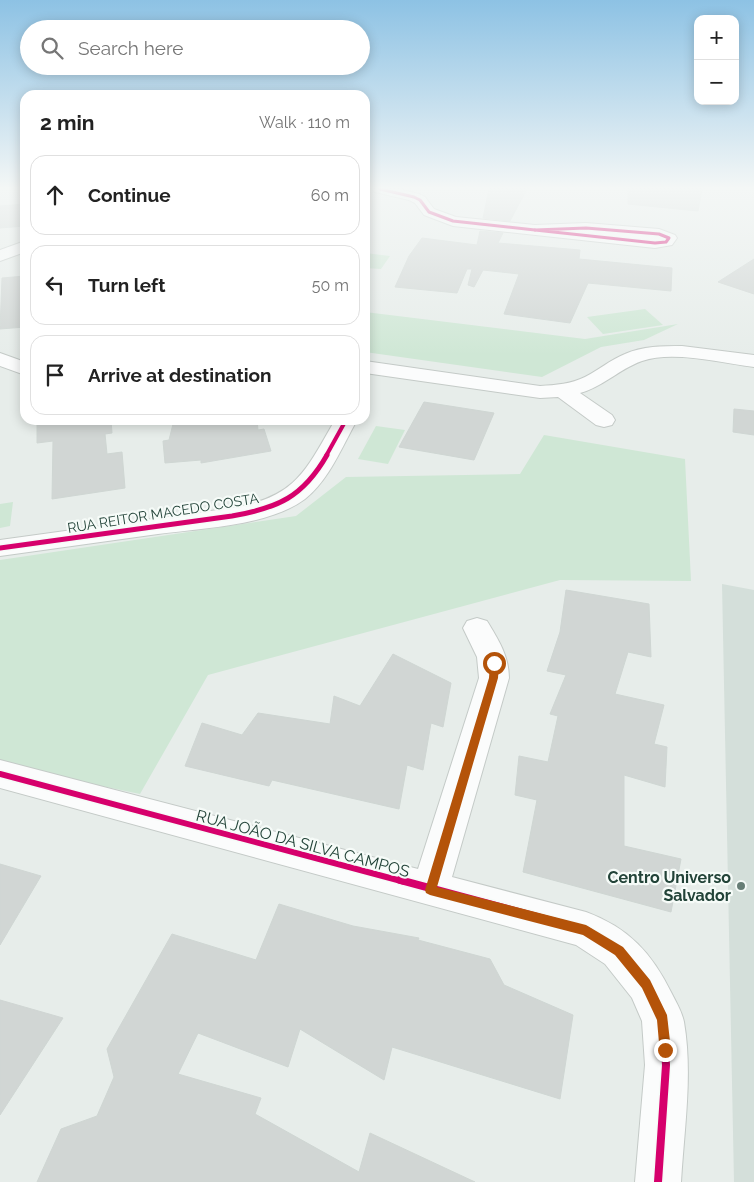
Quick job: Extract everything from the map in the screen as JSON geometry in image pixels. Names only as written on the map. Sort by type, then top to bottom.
[{"type":"street","points":[[0,256],[20,248]]},
{"type":"street","points":[[371,368],[540,392],[563,391],[592,382],[626,361],[656,352],[672,352],[754,362]]},
{"type":"street","points":[[0,359],[20,367]]},
{"type":"street","points":[[563,391],[604,420]]},
{"type":"street","name":"RUA REITOR MACEDO COSTA","points":[[0,548],[257,512],[281,503],[297,493],[309,482],[343,425]]},
{"type":"street","points":[[430,890],[494,678],[494,663],[490,649],[477,628]]},
{"type":"street","name":"RUA JOÃO DA SILVA CAMPOS","points":[[0,774],[586,930],[619,951],[646,984],[663,1020],[666,1065],[658,1182]]},
{"type":"shaded area","name":"Centro Universo Salvador","points":[[722,584],[754,590],[754,1182],[734,1182]]},
{"type":"green space","points":[[370,254],[390,256],[381,269],[370,268]]},
{"type":"green space","points":[[645,309],[663,325],[603,334],[587,317]]},
{"type":"green space","points":[[370,313],[585,339],[678,324],[644,340],[601,347],[542,377],[370,353]]},
{"type":"green space","points":[[376,426],[405,430],[388,464],[358,459]]},
{"type":"green space","points":[[544,435],[685,459],[691,581],[560,580],[208,675],[140,794],[0,765],[0,560],[296,516],[346,477],[520,474]]},
{"type":"green space","points":[[13,502],[10,526],[0,528],[0,504]]},
{"type":"building","points":[[418,244],[512,244],[580,250],[579,259],[672,268],[671,291],[588,283],[570,323],[504,314],[519,274],[483,270],[474,287],[468,285],[472,269],[467,269],[457,293],[395,287],[409,256]]},
{"type":"building","points":[[754,259],[754,294],[718,282]]},
{"type":"building","points":[[20,276],[20,327],[0,329],[2,278]]},
{"type":"building","points":[[424,402],[494,413],[474,460],[399,447]]},
{"type":"building","points":[[734,409],[754,411],[754,435],[733,432]]},
{"type":"building","points":[[37,425],[111,425],[112,433],[105,434],[107,454],[122,452],[125,488],[52,499],[53,441],[37,443]]},
{"type":"building","points":[[173,425],[258,425],[258,430],[264,429],[271,451],[201,463],[201,460],[165,463],[163,441],[169,440]]},
{"type":"building","points":[[566,590],[649,604],[651,657],[628,652],[615,694],[664,705],[654,744],[667,747],[665,787],[624,775],[624,846],[681,859],[671,912],[523,872],[537,800],[515,795],[519,756],[548,762],[558,716],[550,714],[566,675],[547,671],[560,632]]},
{"type":"building","points":[[393,654],[451,683],[443,727],[431,723],[423,770],[407,765],[399,809],[272,780],[269,786],[185,766],[202,723],[242,735],[258,713],[330,724],[334,696],[360,706]]},
{"type":"building","points":[[0,864],[41,876],[0,945]]},
{"type":"building","points":[[279,904],[353,926],[419,938],[418,940],[490,959],[504,985],[573,1015],[560,1099],[392,1047],[384,1080],[300,1029],[288,1067],[198,1033],[178,1074],[261,1098],[255,1114],[359,1172],[370,1133],[475,1182],[37,1182],[61,1129],[97,1116],[114,1077],[107,1049],[172,934],[256,960]]},
{"type":"building","points":[[0,1000],[63,1018],[0,1115]]},
{"type":"cycle path","points":[[0,548],[232,516],[274,506],[297,493],[311,478],[343,425]]},
{"type":"cycle path","points":[[0,774],[586,930],[619,951],[646,984],[663,1020],[666,1065],[658,1182]]},
{"type":"place","name":"Centro Universo Salvador","points":[[741,886]]},
{"type":"route","points":[[494,663],[494,678],[430,890],[586,930],[619,951],[646,984],[663,1020],[665,1050]]}]
